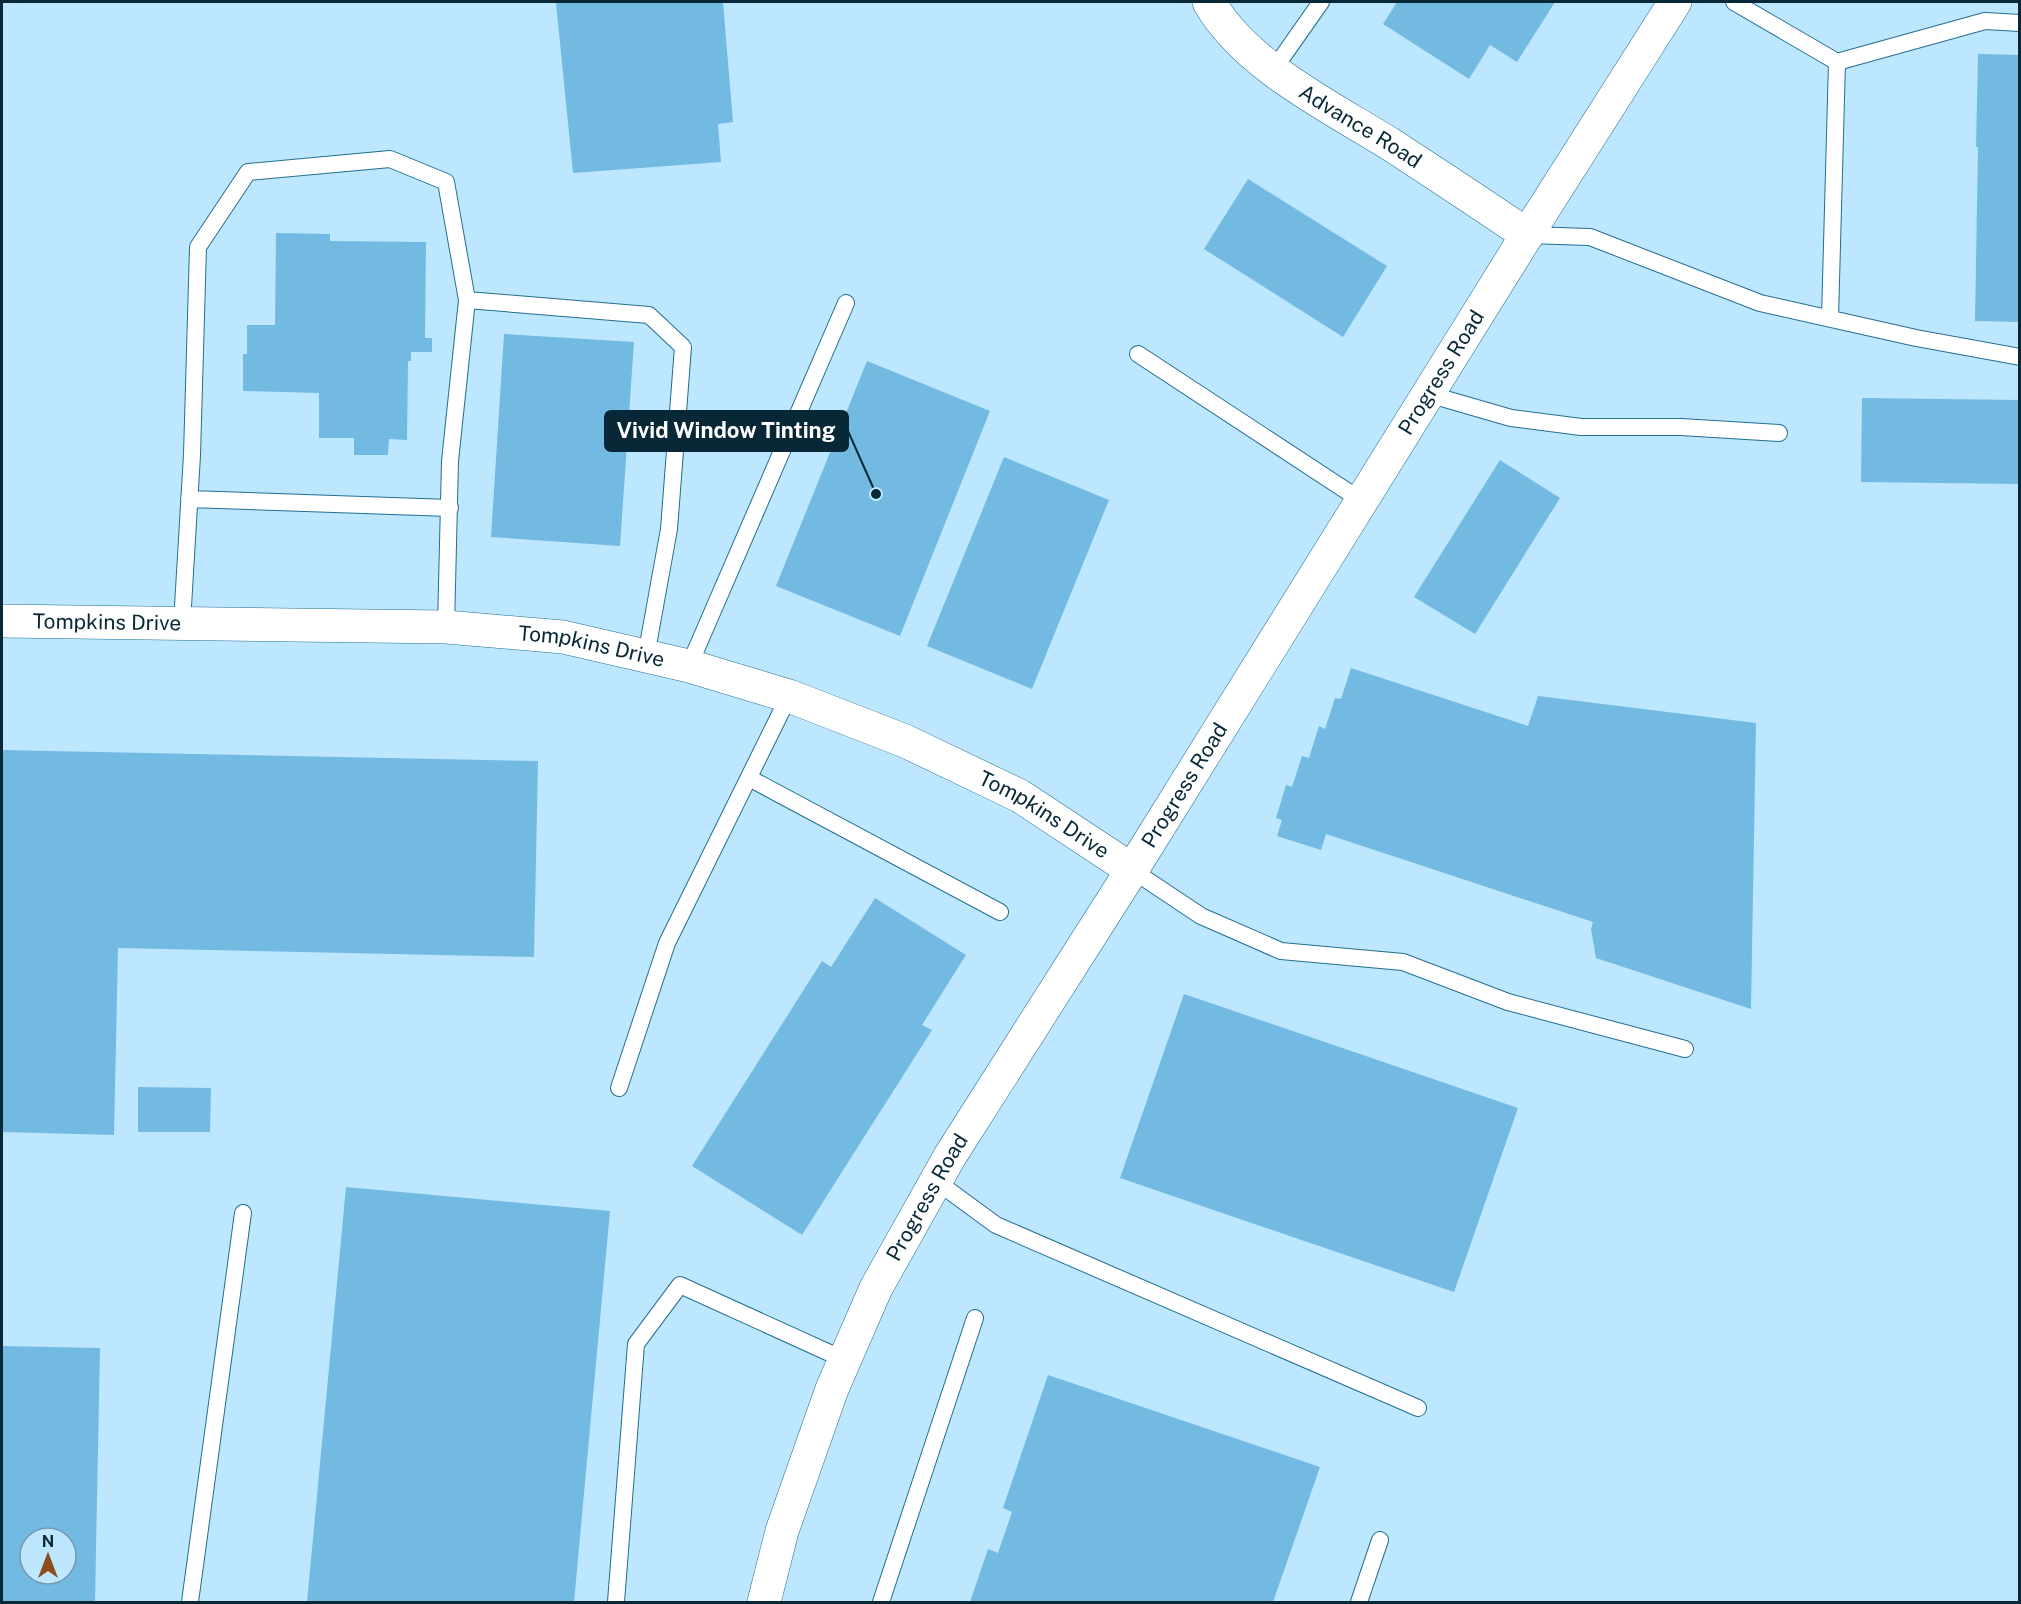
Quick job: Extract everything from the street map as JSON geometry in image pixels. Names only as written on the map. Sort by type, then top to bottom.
[{"type":"street","name":"Advance Road","points":[[1209,2],[1216,15],[1244,48],[1527,235]]},
{"type":"street","name":"Progress Road","points":[[764,1602],[782,1531],[832,1389],[876,1288],[936,1181],[1675,2]]},
{"type":"street","name":"Tompkins Drive","points":[[2,621],[446,627],[563,637],[688,666],[789,696],[905,741],[1020,796],[1132,870]]},
{"type":"lane","points":[[1274,69],[1321,2]]},
{"type":"lane","points":[[1734,2],[1837,62],[1985,21],[2019,23]]},
{"type":"lane","points":[[1830,318],[1837,62]]},
{"type":"lane","points":[[182,623],[198,247],[248,172],[390,159],[446,182],[467,300],[450,461],[446,627]]},
{"type":"lane","points":[[1527,235],[1590,237],[1760,303],[1916,338],[2019,357]]},
{"type":"lane","points":[[467,300],[649,315],[682,346],[669,529],[646,656]]},
{"type":"lane","points":[[688,666],[846,303]]},
{"type":"lane","points":[[1138,354],[1362,501]]},
{"type":"lane","points":[[1428,394],[1511,418],[1581,427],[1681,427],[1779,432]]},
{"type":"lane","points":[[189,499],[450,508]]},
{"type":"lane","points":[[619,1088],[667,943],[789,696]]},
{"type":"lane","points":[[749,778],[1000,912]]},
{"type":"lane","points":[[1132,870],[1201,916],[1281,951],[1403,962],[1508,1002],[1685,1048]]},
{"type":"lane","points":[[936,1181],[996,1225],[1418,1408]]},
{"type":"lane","points":[[190,1602],[243,1214]]},
{"type":"lane","points":[[616,1602],[636,1344],[680,1286],[845,1360]]},
{"type":"lane","points":[[881,1602],[975,1318]]},
{"type":"lane","points":[[1359,1602],[1380,1540]]},
{"type":"building","points":[[723,2],[733,122],[718,124],[721,162],[573,173],[556,3]]},
{"type":"building","points":[[1397,2],[1555,2],[1517,62],[1490,45],[1469,79],[1383,24]]},
{"type":"building","points":[[1978,54],[2020,55],[2020,322],[1975,321]]},
{"type":"building","points":[[1248,179],[1387,266],[1343,337],[1204,249]]},
{"type":"building","points":[[276,233],[330,234],[330,241],[426,242],[425,338],[432,338],[432,352],[411,352],[411,361],[408,361],[407,440],[389,439],[388,455],[354,455],[354,438],[319,438],[319,393],[243,391],[243,354],[247,354],[247,325],[275,325]]},
{"type":"building","points":[[504,334],[634,342],[620,546],[491,537]]},
{"type":"building","points":[[867,361],[990,411],[900,636],[776,586]]},
{"type":"building","points":[[1862,398],[2020,400],[2020,484],[1861,482]]},
{"type":"building","points":[[1004,457],[1109,500],[1032,689],[927,646]]},
{"type":"building","points":[[1500,460],[1560,498],[1475,634],[1414,597]]},
{"type":"building","points":[[1351,668],[1528,726],[1538,696],[1756,723],[1751,1009],[1596,958],[1591,929],[1593,922],[1326,834],[1321,850],[1277,836],[1282,820],[1276,818],[1286,785],[1292,787],[1302,756],[1309,758],[1319,726],[1325,729],[1335,698],[1341,699]]},
{"type":"building","points":[[2,750],[538,761],[534,957],[118,948],[114,1135],[2,1132]]},
{"type":"building","points":[[875,898],[966,955],[922,1025],[932,1030],[802,1235],[692,1166],[822,961],[831,967]]},
{"type":"building","points":[[1184,994],[1518,1108],[1454,1292],[1120,1178]]},
{"type":"building","points":[[138,1087],[211,1088],[210,1132],[138,1132]]},
{"type":"building","points":[[346,1187],[610,1211],[574,1602],[307,1602]]},
{"type":"building","points":[[2,1346],[100,1348],[95,1602],[2,1602]]},
{"type":"building","points":[[1048,1375],[1320,1467],[1273,1602],[970,1602],[988,1549],[998,1553],[1012,1512],[1003,1508]]},
{"type":"place","name":"Vivid Window Tinting","points":[[876,494]]}]
